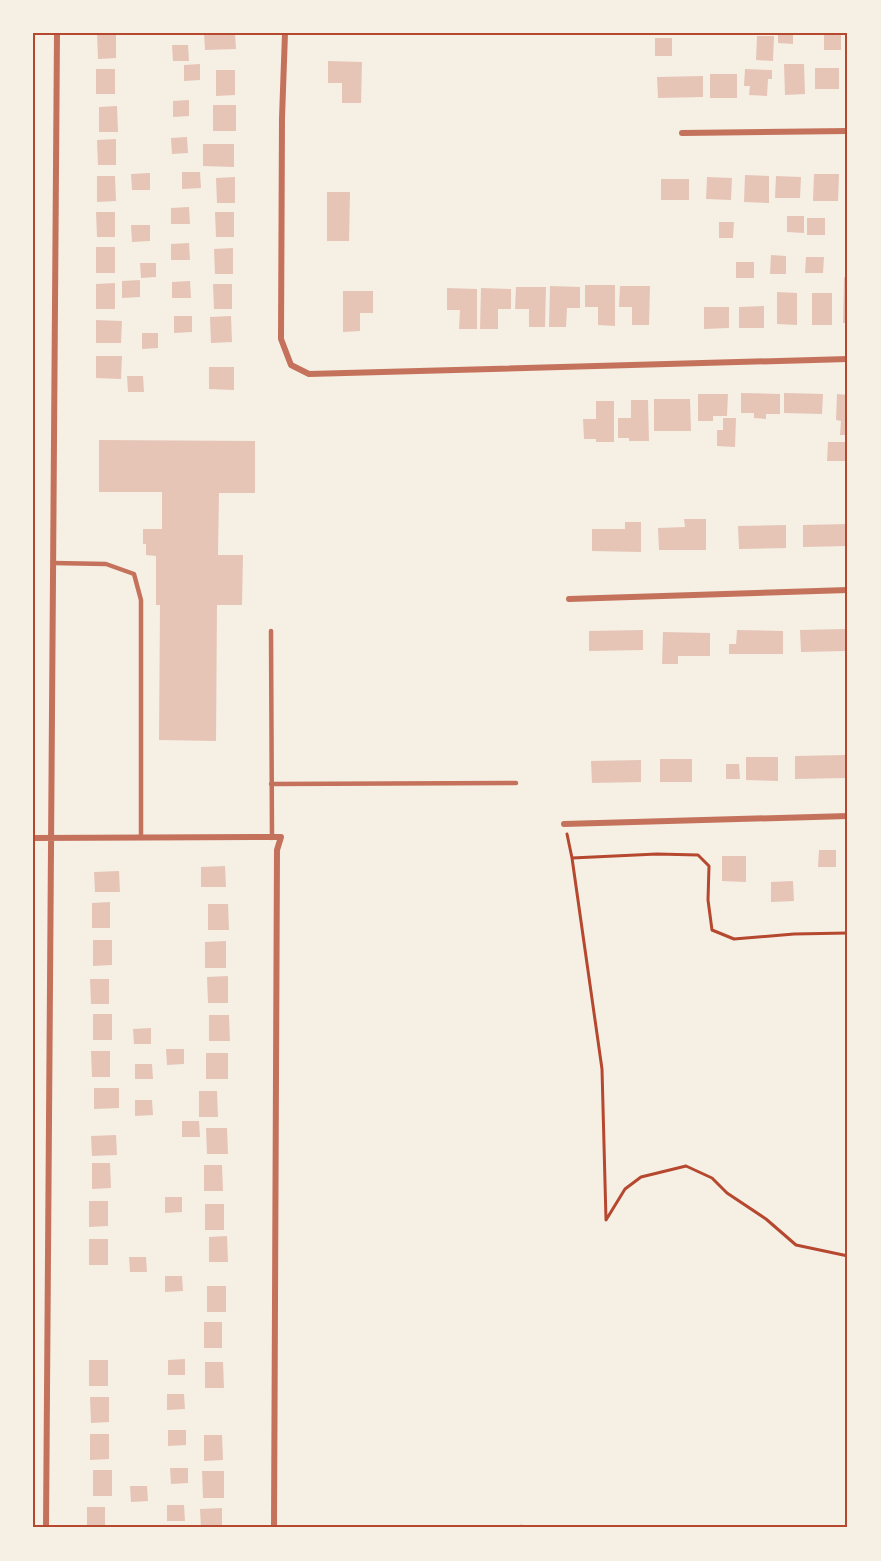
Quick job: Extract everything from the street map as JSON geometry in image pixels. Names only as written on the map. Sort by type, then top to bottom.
[{"type":"street","points":[[46,1528],[57,33]]},
{"type":"street","points":[[285,33],[282,118],[281,339],[291,365],[309,374],[848,359]]},
{"type":"street","points":[[682,133],[848,131]]},
{"type":"street","points":[[569,599],[848,590]]},
{"type":"street","points":[[564,824],[848,816]]},
{"type":"street","points":[[33,838],[281,837],[277,862],[274,1528]]},
{"type":"lane","points":[[53,563],[106,564],[134,574],[141,600],[141,838]]},
{"type":"lane","points":[[270,631],[272,838]]},
{"type":"lane","points":[[272,784],[516,783]]},
{"type":"path","points":[[564,824],[572,858],[602,1069],[606,1220],[625,1189],[641,1176],[686,1166],[712,1178],[727,1193],[766,1219],[796,1245],[848,1256]]},
{"type":"path","points":[[572,858],[657,854],[698,855],[709,866],[708,900],[712,930],[734,939],[794,934],[848,933]]},
{"type":"building","points":[[97,33],[116,33],[116,58],[98,59]]},
{"type":"building","points":[[204,33],[235,33],[236,49],[205,50]]},
{"type":"building","points":[[778,33],[793,33],[793,44],[778,43]]},
{"type":"building","points":[[824,34],[841,34],[841,50],[824,50]]},
{"type":"building","points":[[757,36],[774,36],[773,61],[756,60]]},
{"type":"building","points":[[655,38],[672,38],[672,56],[655,56]]},
{"type":"building","points":[[172,45],[188,45],[189,61],[173,61]]},
{"type":"building","points":[[328,61],[362,62],[361,103],[342,103],[342,83],[328,83]]},
{"type":"building","points":[[200,64],[200,80],[184,81],[184,65]]},
{"type":"building","points":[[784,64],[804,64],[805,94],[785,95]]},
{"type":"building","points":[[815,68],[839,68],[839,89],[815,89]]},
{"type":"building","points":[[96,69],[115,69],[115,94],[96,94]]},
{"type":"building","points":[[745,69],[772,70],[772,79],[768,79],[767,96],[749,95],[750,86],[744,86]]},
{"type":"building","points":[[216,70],[235,70],[235,95],[216,96]]},
{"type":"building","points":[[710,74],[737,74],[737,98],[710,98]]},
{"type":"building","points":[[703,76],[703,97],[658,98],[657,77]]},
{"type":"building","points":[[189,100],[189,116],[173,117],[173,101]]},
{"type":"building","points":[[213,105],[236,105],[236,131],[213,131]]},
{"type":"building","points":[[117,106],[118,132],[99,132],[99,107]]},
{"type":"building","points":[[187,137],[188,153],[172,154],[171,138]]},
{"type":"building","points":[[116,139],[116,165],[98,165],[97,140]]},
{"type":"building","points":[[203,144],[234,144],[234,167],[203,166]]},
{"type":"building","points":[[845,171],[848,171],[848,202],[845,202]]},
{"type":"building","points":[[182,172],[200,172],[201,188],[182,189]]},
{"type":"building","points":[[150,173],[150,190],[132,190],[131,174]]},
{"type":"building","points":[[814,174],[839,174],[838,201],[813,201]]},
{"type":"building","points":[[745,175],[769,176],[769,203],[744,202]]},
{"type":"building","points":[[97,176],[115,176],[116,201],[97,202]]},
{"type":"building","points":[[776,176],[801,177],[800,198],[775,198]]},
{"type":"building","points":[[235,177],[235,203],[217,203],[216,178]]},
{"type":"building","points":[[707,177],[732,178],[731,200],[706,199]]},
{"type":"building","points":[[661,179],[689,179],[689,200],[661,200]]},
{"type":"building","points":[[327,192],[350,192],[349,241],[327,241]]},
{"type":"building","points":[[189,207],[190,224],[171,224],[171,208]]},
{"type":"building","points":[[96,212],[115,212],[115,237],[97,237]]},
{"type":"building","points":[[215,212],[234,212],[234,237],[216,237]]},
{"type":"building","points":[[787,216],[804,216],[804,233],[787,232]]},
{"type":"building","points":[[807,218],[825,218],[825,235],[807,235]]},
{"type":"building","points":[[719,222],[734,222],[733,238],[719,238]]},
{"type":"building","points":[[131,225],[150,225],[150,241],[132,242]]},
{"type":"building","points":[[189,243],[190,260],[171,260],[171,244]]},
{"type":"building","points":[[96,247],[115,247],[115,273],[96,273]]},
{"type":"building","points":[[233,248],[233,274],[215,274],[214,249]]},
{"type":"building","points":[[771,255],[786,256],[786,274],[770,274]]},
{"type":"building","points":[[806,257],[824,257],[823,273],[805,273]]},
{"type":"building","points":[[736,262],[754,262],[754,278],[736,278]]},
{"type":"building","points":[[140,263],[156,263],[156,277],[141,278]]},
{"type":"building","points":[[844,277],[848,277],[848,323],[843,323]]},
{"type":"building","points":[[140,280],[140,297],[122,298],[122,281]]},
{"type":"building","points":[[190,281],[191,298],[172,298],[172,282]]},
{"type":"building","points":[[115,283],[115,309],[96,309],[96,284]]},
{"type":"building","points":[[213,284],[232,284],[232,309],[214,309]]},
{"type":"building","points":[[585,285],[615,285],[615,326],[598,325],[598,307],[585,307]]},
{"type":"building","points":[[550,286],[580,287],[580,308],[567,308],[566,327],[549,327]]},
{"type":"building","points":[[620,286],[650,286],[649,325],[632,325],[632,307],[619,307]]},
{"type":"building","points":[[516,287],[546,287],[545,327],[529,327],[529,309],[515,309]]},
{"type":"building","points":[[447,288],[477,289],[477,329],[459,329],[460,310],[447,310]]},
{"type":"building","points":[[481,288],[511,289],[511,309],[498,309],[498,329],[480,329]]},
{"type":"building","points":[[343,291],[373,291],[373,313],[360,313],[360,331],[343,332]]},
{"type":"building","points":[[777,292],[797,293],[797,325],[777,324]]},
{"type":"building","points":[[812,293],[832,293],[832,325],[812,325]]},
{"type":"building","points":[[764,306],[764,328],[739,328],[739,307]]},
{"type":"building","points":[[704,307],[729,307],[729,328],[704,329]]},
{"type":"building","points":[[174,316],[192,316],[192,332],[174,333]]},
{"type":"building","points":[[231,316],[232,342],[211,343],[210,317]]},
{"type":"building","points":[[96,320],[122,321],[121,343],[96,343]]},
{"type":"building","points":[[142,333],[158,333],[158,348],[142,349]]},
{"type":"building","points":[[96,356],[122,356],[121,379],[96,378]]},
{"type":"building","points":[[209,367],[234,367],[234,390],[209,389]]},
{"type":"building","points":[[127,376],[143,376],[144,392],[128,392]]},
{"type":"building","points":[[741,393],[780,394],[780,414],[766,414],[766,419],[754,418],[754,413],[741,413]]},
{"type":"building","points":[[784,393],[823,394],[822,414],[784,413]]},
{"type":"building","points":[[698,394],[728,394],[727,416],[713,416],[713,421],[698,421]]},
{"type":"building","points":[[837,394],[848,395],[848,435],[840,435],[841,421],[836,420]]},
{"type":"building","points":[[654,399],[690,399],[691,431],[654,431]]},
{"type":"building","points":[[631,400],[648,400],[649,441],[629,441],[629,438],[618,438],[618,418],[631,418]]},
{"type":"building","points":[[596,401],[614,401],[614,442],[584,439],[583,419],[596,419]]},
{"type":"building","points":[[723,418],[736,418],[735,447],[717,446],[717,430],[723,430]]},
{"type":"building","points":[[99,440],[255,441],[255,493],[219,493],[218,555],[243,555],[242,605],[217,605],[216,741],[159,740],[160,605],[156,605],[156,556],[146,555],[143,529],[162,529],[162,492],[99,492]]},
{"type":"building","points":[[828,442],[848,442],[848,461],[827,461]]},
{"type":"building","points":[[684,519],[706,519],[706,550],[659,550],[658,528],[685,527]]},
{"type":"building","points":[[625,522],[641,522],[641,552],[592,551],[592,529],[625,529]]},
{"type":"building","points":[[848,524],[848,546],[803,547],[803,525]]},
{"type":"building","points":[[786,525],[786,548],[739,549],[738,526]]},
{"type":"building","points":[[845,629],[846,651],[801,652],[800,630]]},
{"type":"building","points":[[643,630],[643,650],[589,651],[589,631]]},
{"type":"building","points":[[737,630],[783,631],[783,654],[729,654],[729,644],[736,644]]},
{"type":"building","points":[[663,632],[710,633],[710,656],[678,656],[678,664],[662,664]]},
{"type":"building","points":[[845,755],[846,778],[795,779],[795,756]]},
{"type":"building","points":[[746,757],[778,757],[778,781],[746,780]]},
{"type":"building","points":[[660,759],[692,759],[692,782],[660,782]]},
{"type":"building","points":[[641,760],[641,782],[592,783],[591,761]]},
{"type":"building","points":[[726,764],[739,764],[740,779],[726,779]]},
{"type":"building","points":[[819,850],[836,850],[836,867],[818,867]]},
{"type":"building","points":[[722,856],[746,856],[746,882],[722,881]]},
{"type":"building","points":[[225,866],[226,887],[201,887],[201,867]]},
{"type":"building","points":[[119,871],[120,892],[95,892],[94,872]]},
{"type":"building","points":[[793,881],[794,901],[771,902],[771,882]]},
{"type":"building","points":[[110,902],[110,928],[92,928],[92,903]]},
{"type":"building","points":[[208,904],[228,904],[229,930],[208,930]]},
{"type":"building","points":[[93,940],[112,940],[112,965],[93,966]]},
{"type":"building","points":[[226,941],[226,968],[205,968],[205,942]]},
{"type":"building","points":[[228,976],[228,1003],[208,1003],[207,977]]},
{"type":"building","points":[[90,979],[109,979],[109,1004],[91,1004]]},
{"type":"building","points":[[93,1014],[112,1014],[112,1040],[93,1040]]},
{"type":"building","points":[[209,1015],[229,1015],[230,1041],[209,1041]]},
{"type":"building","points":[[151,1028],[151,1044],[134,1044],[133,1029]]},
{"type":"building","points":[[166,1049],[184,1049],[184,1064],[167,1065]]},
{"type":"building","points":[[91,1051],[110,1051],[110,1077],[92,1077]]},
{"type":"building","points":[[206,1053],[228,1053],[228,1079],[206,1079]]},
{"type":"building","points":[[135,1064],[152,1064],[153,1079],[135,1079]]},
{"type":"building","points":[[94,1088],[119,1088],[119,1108],[94,1109]]},
{"type":"building","points":[[199,1091],[217,1091],[218,1117],[199,1117]]},
{"type":"building","points":[[135,1100],[152,1100],[153,1115],[135,1116]]},
{"type":"building","points":[[182,1121],[199,1121],[200,1137],[182,1137]]},
{"type":"building","points":[[206,1128],[227,1128],[228,1154],[207,1154]]},
{"type":"building","points":[[116,1135],[117,1155],[92,1156],[91,1136]]},
{"type":"building","points":[[92,1163],[110,1163],[111,1188],[92,1189]]},
{"type":"building","points":[[204,1165],[222,1165],[223,1191],[204,1191]]},
{"type":"building","points":[[165,1197],[182,1197],[182,1212],[165,1213]]},
{"type":"building","points":[[89,1201],[108,1201],[108,1226],[89,1227]]},
{"type":"building","points":[[205,1204],[224,1204],[224,1230],[205,1230]]},
{"type":"building","points":[[227,1236],[228,1262],[209,1262],[209,1237]]},
{"type":"building","points":[[89,1239],[108,1239],[108,1265],[89,1265]]},
{"type":"building","points":[[129,1257],[146,1257],[147,1272],[130,1272]]},
{"type":"building","points":[[165,1276],[182,1276],[183,1291],[165,1292]]},
{"type":"building","points":[[207,1286],[226,1286],[226,1312],[207,1312]]},
{"type":"building","points":[[204,1322],[222,1322],[222,1348],[204,1348]]},
{"type":"building","points":[[185,1359],[185,1375],[168,1375],[168,1360]]},
{"type":"building","points":[[89,1360],[108,1360],[108,1386],[89,1386]]},
{"type":"building","points":[[205,1362],[223,1362],[224,1388],[205,1388]]},
{"type":"building","points":[[167,1394],[184,1394],[185,1409],[167,1410]]},
{"type":"building","points":[[90,1397],[109,1397],[109,1422],[91,1423]]},
{"type":"building","points":[[168,1430],[186,1430],[186,1445],[168,1446]]},
{"type":"building","points":[[90,1434],[109,1434],[109,1459],[90,1460]]},
{"type":"building","points":[[204,1435],[222,1435],[223,1460],[204,1461]]},
{"type":"building","points":[[170,1468],[188,1468],[188,1483],[171,1484]]},
{"type":"building","points":[[93,1470],[112,1470],[112,1496],[93,1496]]},
{"type":"building","points":[[202,1471],[224,1471],[224,1498],[203,1498]]},
{"type":"building","points":[[130,1486],[147,1486],[148,1501],[131,1502]]},
{"type":"building","points":[[167,1505],[184,1505],[185,1521],[167,1521]]},
{"type":"building","points":[[87,1507],[105,1507],[105,1528],[87,1528]]},
{"type":"building","points":[[222,1508],[222,1528],[201,1528],[200,1509]]}]
